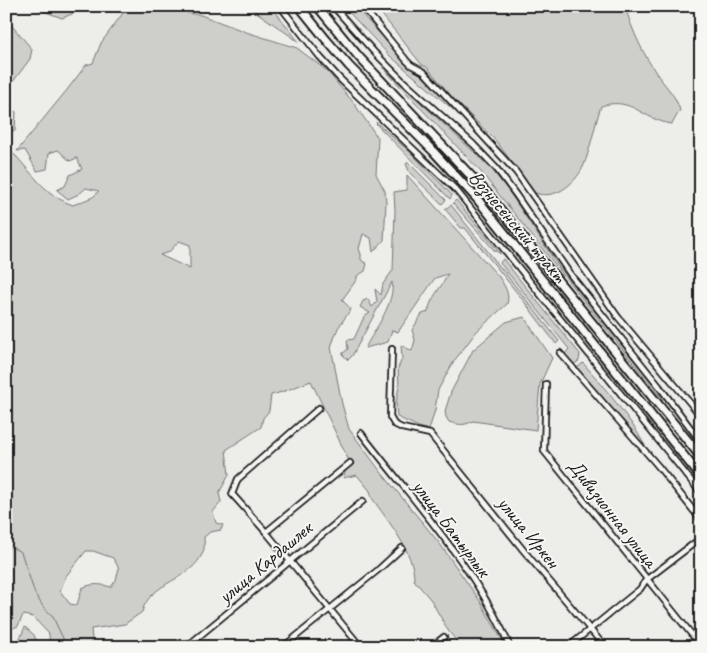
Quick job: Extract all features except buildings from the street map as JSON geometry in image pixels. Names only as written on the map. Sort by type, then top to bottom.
[{"type":"main road","name":"Вознесенский тракт","points":[[299,6],[349,66],[433,151],[478,200],[701,477]]},
{"type":"main road","name":"Вознесенский тракт","points":[[317,6],[359,57],[486,193],[701,457]]},
{"type":"street","points":[[280,6],[340,79],[456,190],[701,493]]},
{"type":"street","points":[[333,6],[397,75],[473,144],[496,168],[564,266],[701,442]]},
{"type":"street","points":[[362,6],[411,65],[424,72],[516,172],[618,318],[701,416]]},
{"type":"street","name":"улица Иркен","points":[[392,350],[390,417],[394,424],[402,428],[430,434],[524,551],[605,647]]},
{"type":"street","points":[[560,353],[658,466],[701,520]]},
{"type":"street","name":"Дивизионная улица","points":[[546,384],[544,451],[701,646]]},
{"type":"street","points":[[319,408],[238,479],[232,494],[361,647]]},
{"type":"street","name":"улица Батырлык","points":[[361,434],[464,565],[497,617],[510,647]]},
{"type":"street","points":[[266,532],[350,463]]},
{"type":"street","name":"улица Кардашлек","points":[[186,647],[363,501]]},
{"type":"street","points":[[568,647],[640,589],[646,580],[701,538]]},
{"type":"street","points":[[283,647],[378,570],[402,548]]},
{"type":"street","points":[[431,647],[444,637]]},
{"type":"shaded area","points":[[30,6],[79,6],[72,14],[62,18]]},
{"type":"shaded area","points":[[128,6],[192,6],[187,13],[201,15],[297,48],[327,71],[353,102],[378,138],[376,174],[385,191],[386,203],[384,240],[373,252],[371,238],[363,234],[359,249],[361,260],[367,264],[365,271],[357,276],[357,279],[342,300],[351,309],[338,328],[331,347],[342,404],[349,429],[381,472],[440,544],[480,601],[506,647],[492,647],[489,642],[483,647],[462,647],[449,632],[431,600],[414,580],[410,559],[405,548],[372,498],[370,491],[357,475],[343,478],[349,461],[311,381],[271,395],[269,411],[263,418],[261,427],[226,450],[229,475],[219,493],[221,502],[213,512],[216,523],[223,525],[221,530],[210,532],[204,537],[204,550],[198,562],[181,576],[153,594],[146,602],[142,612],[125,624],[91,629],[92,639],[89,647],[50,647],[49,634],[33,617],[23,615],[18,626],[6,631],[6,150],[16,156],[48,191],[73,205],[93,197],[99,191],[86,188],[68,199],[57,190],[65,186],[70,175],[82,169],[77,158],[70,161],[58,150],[49,153],[47,169],[37,171],[25,150],[17,151],[86,65],[93,63],[101,43]],"holes":[[[179,241],[190,245],[190,269],[160,255],[169,252]],[[86,551],[93,551],[113,558],[119,568],[116,580],[111,587],[96,584],[82,588],[77,605],[70,604],[60,591],[66,576]]]},
{"type":"shaded area","points":[[248,6],[271,6],[299,42]]},
{"type":"shaded area","points":[[343,6],[354,6],[462,117],[390,56]]},
{"type":"shaded area","points":[[375,6],[625,6],[643,52],[674,96],[680,110],[672,124],[662,122],[630,106],[612,104],[601,106],[588,153],[583,167],[575,180],[557,193],[542,195],[535,193],[496,141],[453,98],[427,67],[422,65]]},
{"type":"shaded area","points":[[6,19],[32,49],[30,59],[6,91]]},
{"type":"shaded area","points":[[382,67],[493,171],[508,190],[559,267],[656,388],[663,400],[481,172]]},
{"type":"shaded area","points":[[6,107],[16,112],[15,131],[6,131]]},
{"type":"shaded area","points":[[376,122],[411,153],[452,195],[450,199],[377,125]]},
{"type":"shaded area","points":[[408,162],[446,200],[442,204],[410,173],[406,164]]},
{"type":"shaded area","points":[[407,175],[499,277],[508,297],[507,304],[477,331],[454,361],[438,390],[429,430],[397,417],[398,368],[402,359],[401,345],[412,351],[415,340],[412,330],[422,314],[428,312],[431,302],[448,274],[435,278],[398,332],[392,330],[388,342],[365,348],[387,307],[392,290],[392,282],[352,356],[348,360],[342,354],[348,349],[347,340],[354,339],[364,317],[370,313],[360,307],[363,301],[368,299],[372,307],[377,302],[375,289],[381,295],[383,284],[393,270],[394,192],[407,190]]},
{"type":"shaded area","points":[[456,200],[501,254],[494,250],[453,203]]},
{"type":"shaded area","points":[[451,205],[559,341],[556,344],[465,228],[461,228],[445,209]]},
{"type":"shaded area","points":[[503,259],[580,354],[579,361],[574,364],[565,354],[569,349],[500,263]]},
{"type":"shaded area","points":[[524,317],[552,358],[540,384],[536,430],[473,421],[467,424],[449,422],[445,411],[451,392],[473,350],[506,322]]},
{"type":"shaded area","points":[[583,363],[626,416],[644,446],[577,368]]},
{"type":"shaded area","points":[[25,627],[34,635],[39,647],[16,647]]},
{"type":"waterway","points":[[6,548],[11,547],[21,552],[35,594],[44,608],[52,615],[67,647]]}]
